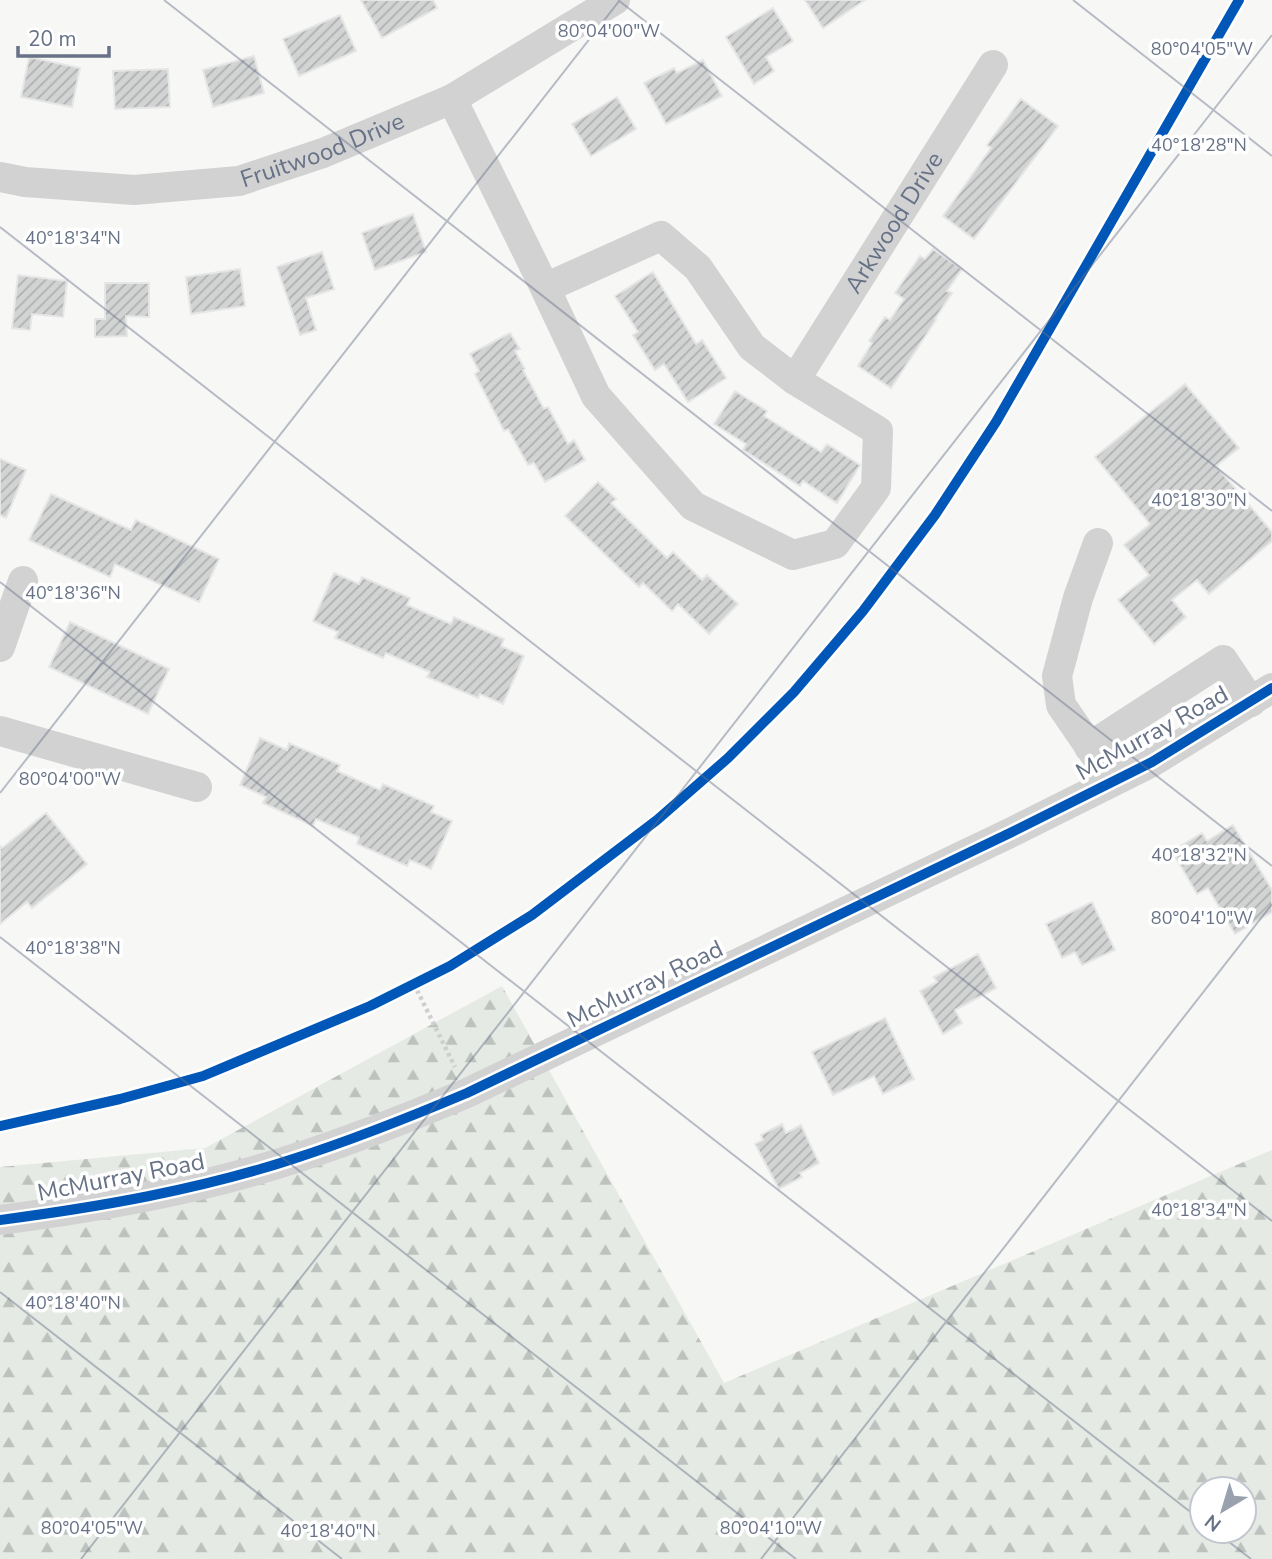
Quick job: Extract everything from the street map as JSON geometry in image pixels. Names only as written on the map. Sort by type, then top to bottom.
[{"type":"street","name":"Fruitwood Drive","points":[[0,177],[25,182],[134,190],[239,181],[323,153],[452,99],[615,0]]},
{"type":"street","name":"Arkwood Drive","points":[[795,380],[993,65]]},
{"type":"street","points":[[452,99],[596,396],[693,506],[793,555],[835,544],[876,488],[878,431],[795,380],[752,347],[698,268],[662,236],[545,288]]},
{"type":"street","points":[[1098,543],[1078,598],[1057,676],[1061,705],[1112,781]]},
{"type":"street","points":[[0,647],[23,582]]},
{"type":"street","points":[[1089,747],[1223,660],[1262,695]]},
{"type":"street","name":"McMurray Road","points":[[0,1220],[119,1202],[205,1184],[291,1160],[383,1128],[467,1093],[1010,833],[1152,762],[1262,695]]},
{"type":"street","points":[[0,731],[197,787]]},
{"type":"path","points":[[403,990],[426,978]]},
{"type":"path","points":[[414,984],[467,1093]]},
{"type":"green space","points":[[502,986],[724,1383],[1272,1150],[1272,1559],[0,1559],[0,1167],[205,1148]]},
{"type":"building","points":[[361,0],[433,0],[437,8],[382,38]]},
{"type":"building","points":[[805,0],[865,0],[823,28]]},
{"type":"building","points":[[773,8],[793,41],[766,57],[774,71],[754,84],[726,37]]},
{"type":"building","points":[[340,15],[356,51],[299,76],[283,39]]},
{"type":"building","points":[[254,56],[264,93],[213,107],[203,70]]},
{"type":"building","points":[[29,57],[80,68],[72,107],[21,97]]},
{"type":"building","points":[[703,60],[722,96],[666,124],[644,83],[674,68],[677,73]]},
{"type":"building","points":[[168,69],[170,107],[115,109],[113,71]]},
{"type":"building","points":[[617,97],[636,129],[591,156],[572,124]]},
{"type":"building","points":[[1021,99],[1058,126],[974,239],[943,216],[991,148],[987,145]]},
{"type":"building","points":[[413,214],[426,252],[375,270],[362,233]]},
{"type":"building","points":[[933,249],[962,269],[947,291],[952,293],[936,320],[891,388],[858,366],[872,343],[869,341],[885,317],[890,320],[904,299],[895,293],[920,256],[925,259]]},
{"type":"building","points":[[322,252],[334,289],[306,298],[316,330],[300,335],[277,267]]},
{"type":"building","points":[[240,269],[245,306],[191,314],[186,277]]},
{"type":"building","points":[[653,272],[696,344],[702,340],[726,378],[688,402],[664,364],[655,370],[633,335],[638,332],[615,296]]},
{"type":"building","points":[[18,275],[67,281],[63,317],[32,314],[30,330],[12,328]]},
{"type":"building","points":[[105,283],[149,283],[149,317],[126,316],[127,336],[95,337],[95,319],[105,319]]},
{"type":"building","points":[[510,333],[520,349],[515,351],[525,369],[523,370],[544,409],[548,407],[568,444],[574,440],[585,460],[545,482],[534,463],[528,465],[508,429],[504,431],[475,374],[479,371],[470,354]]},
{"type":"building","points":[[1185,384],[1239,448],[1216,466],[1272,532],[1272,541],[1209,594],[1197,580],[1172,600],[1186,617],[1154,644],[1118,600],[1149,575],[1124,545],[1150,524],[1095,457]]},
{"type":"building","points":[[735,391],[767,411],[764,416],[821,452],[827,444],[860,465],[837,503],[803,481],[800,486],[743,450],[746,444],[714,424]]},
{"type":"building","points":[[0,459],[26,470],[6,518],[0,515]]},
{"type":"building","points":[[598,482],[616,499],[611,503],[667,558],[673,552],[702,580],[707,575],[738,604],[709,634],[678,604],[672,611],[643,583],[639,587],[565,516]]},
{"type":"building","points":[[51,494],[131,530],[136,520],[219,559],[199,602],[115,564],[110,577],[29,540]]},
{"type":"building","points":[[334,573],[359,584],[362,577],[410,598],[407,605],[451,624],[454,617],[504,639],[501,646],[524,656],[503,704],[480,694],[478,698],[427,677],[430,672],[386,653],[383,658],[335,638],[338,632],[313,621]]},
{"type":"building","points":[[70,622],[169,669],[148,714],[49,667]]},
{"type":"building","points":[[260,738],[287,750],[289,743],[340,765],[337,771],[380,790],[383,784],[434,806],[431,812],[452,821],[431,869],[410,860],[407,866],[357,844],[359,837],[316,819],[313,826],[263,803],[266,797],[240,785]]},
{"type":"building","points":[[46,813],[87,864],[32,908],[27,902],[0,924],[0,846],[2,848]]},
{"type":"building","points":[[1233,825],[1272,890],[1272,912],[1235,934],[1208,888],[1197,894],[1172,851],[1202,833],[1207,841]]},
{"type":"building","points":[[1092,902],[1115,950],[1082,965],[1075,952],[1062,958],[1046,924]]},
{"type":"building","points":[[978,954],[996,988],[955,1010],[962,1023],[943,1034],[920,991],[937,982],[934,977]]},
{"type":"building","points":[[885,1018],[914,1079],[883,1094],[874,1076],[833,1095],[812,1052]]},
{"type":"building","points":[[782,1124],[786,1133],[801,1125],[819,1163],[800,1173],[802,1177],[779,1189],[755,1144],[763,1140],[761,1135]]},
{"type":"cycle path","points":[[0,1126],[120,1099],[203,1076],[370,1006],[450,966],[532,915],[657,820],[728,758],[794,692],[863,611],[935,515],[996,422],[1239,0]]},
{"type":"cycle path","points":[[0,1220],[148,1196],[221,1180],[315,1152],[467,1093],[1010,833],[1152,762],[1272,688]]}]
